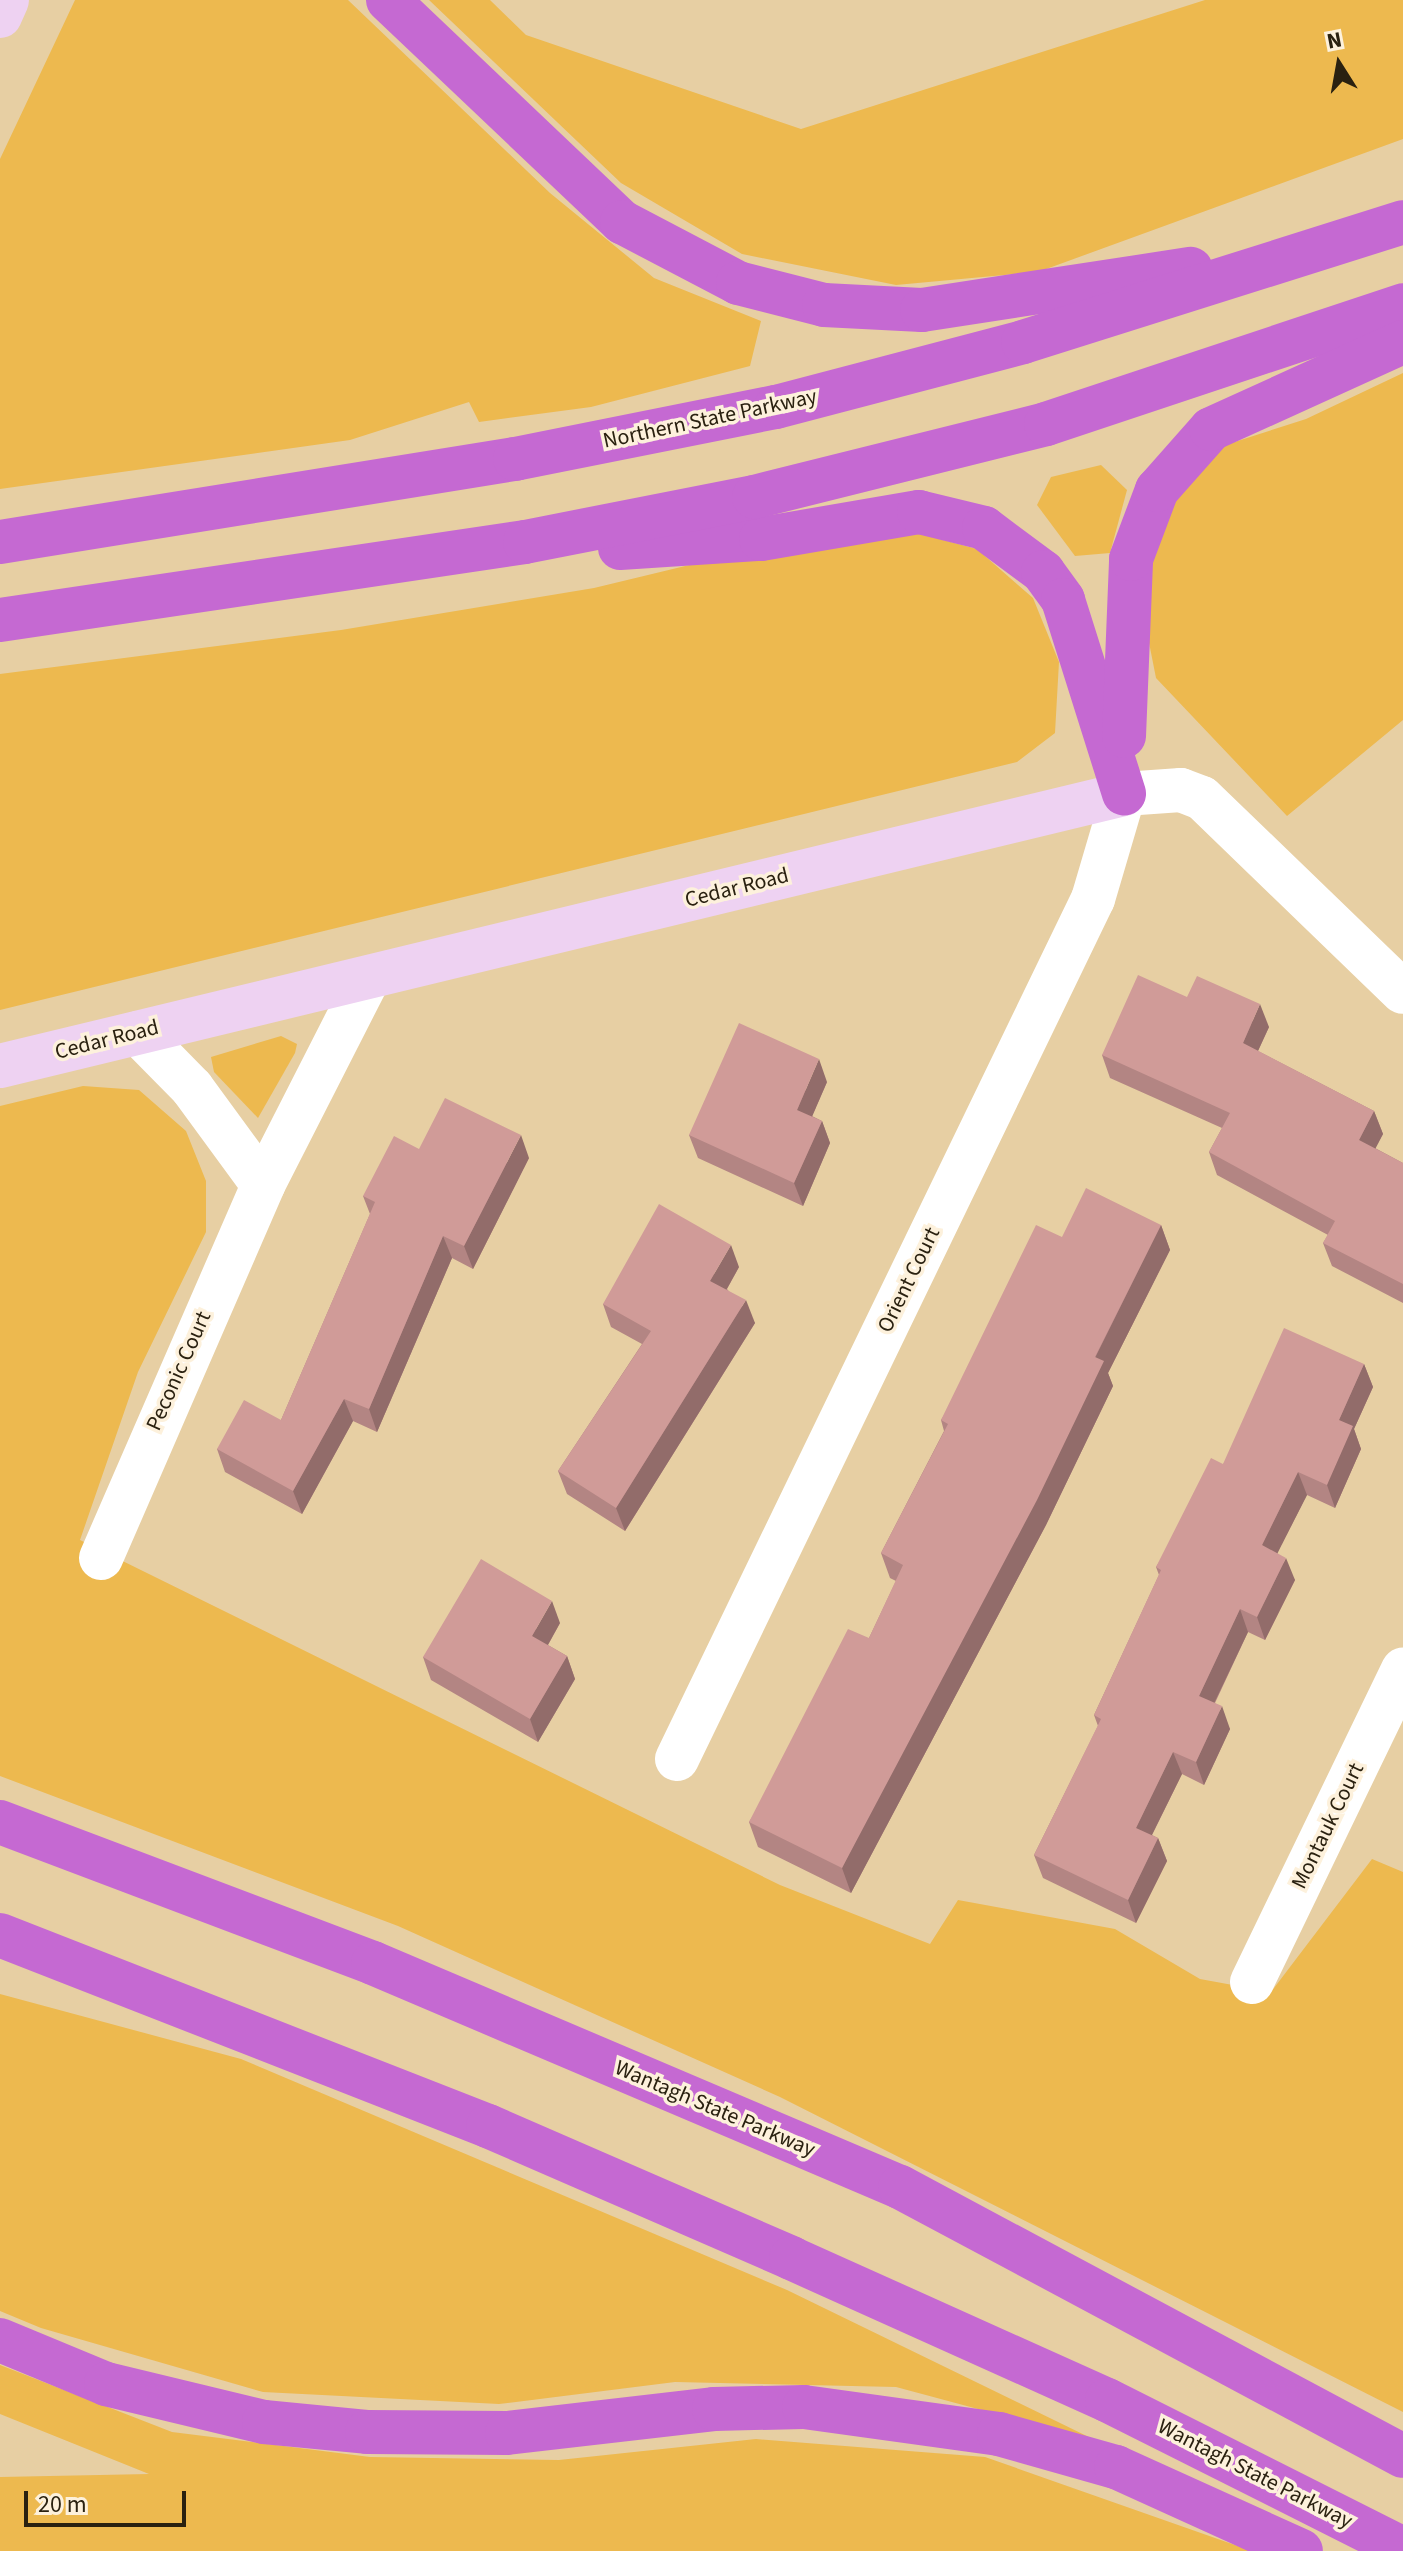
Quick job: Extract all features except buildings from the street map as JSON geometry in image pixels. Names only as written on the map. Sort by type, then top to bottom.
[{"type":"highway","points":[[388,0],[622,222],[696,267],[782,297],[869,309],[964,307],[1328,249]]},
{"type":"highway","name":"Northern State Parkway","points":[[0,542],[515,459],[776,407],[1023,342],[1328,249],[1403,222]]},
{"type":"highway","points":[[0,620],[391,563],[712,506],[1046,424],[1403,305]]},
{"type":"highway","points":[[1124,794],[1126,598],[1140,524],[1157,490],[1211,429],[1403,342]]},
{"type":"highway","points":[[391,563],[761,539],[878,514],[951,517],[1014,546],[1063,600],[1124,794]]},
{"type":"highway","name":"Wantagh State Parkway","points":[[0,1822],[373,1963],[900,2187],[1403,2456]]},
{"type":"highway","name":"Wantagh State Parkway","points":[[0,1935],[474,2121],[776,2252],[1107,2400],[1403,2549]]},
{"type":"highway","points":[[0,2340],[106,2384],[264,2422],[367,2432],[507,2433],[714,2409],[804,2407],[999,2434],[1116,2467],[1301,2551]]},
{"type":"street","points":[[0,16],[7,0]]},
{"type":"street","name":"Cedar Road","points":[[0,1066],[1124,794],[1181,790],[1202,798],[1403,992]]},
{"type":"street","name":"Orient Court","points":[[677,1759],[1093,899],[1124,794]]},
{"type":"street","name":"Peconic Court","points":[[101,1558],[263,1185],[369,977]]},
{"type":"street","points":[[138,1033],[192,1088],[263,1185]]},
{"type":"street","name":"Montauk Court","points":[[1252,1982],[1403,1670]]},
{"type":"shaded area","points":[[75,0],[348,0],[550,193],[654,278],[761,321],[750,366],[591,407],[479,422],[469,402],[350,440],[0,489],[0,159]]},
{"type":"shaded area","points":[[429,0],[490,0],[526,35],[801,129],[1205,0],[1403,0],[1403,139],[1038,272],[896,285],[742,254],[621,183]]},
{"type":"shaded area","points":[[1403,373],[1403,720],[1287,816],[1156,678],[1140,597],[1154,522],[1200,453],[1306,419]]},
{"type":"shaded area","points":[[1101,465],[1127,490],[1110,553],[1075,556],[1037,505],[1051,477]]},
{"type":"shaded area","points":[[902,529],[977,549],[1033,598],[1059,662],[1055,733],[1017,762],[0,1010],[0,674],[341,630],[594,588],[834,530]]},
{"type":"shaded area","points":[[281,1036],[297,1044],[295,1053],[258,1118],[214,1072],[211,1057]]},
{"type":"shaded area","points":[[83,1086],[139,1090],[186,1131],[206,1181],[206,1232],[138,1372],[80,1540],[780,1885],[930,1944],[958,1900],[1115,1929],[1200,1979],[1271,1992],[1372,1859],[1403,1872],[1403,2412],[780,2097],[398,1926],[0,1776],[0,1106]]},
{"type":"shaded area","points":[[0,1994],[241,2059],[787,2290],[1097,2441],[896,2387],[675,2382],[499,2404],[263,2392],[41,2328],[0,2311]]},
{"type":"shaded area","points":[[0,2365],[172,2432],[370,2457],[559,2460],[756,2439],[985,2457],[1252,2551],[0,2551],[0,2477],[149,2474],[0,2414]]}]
